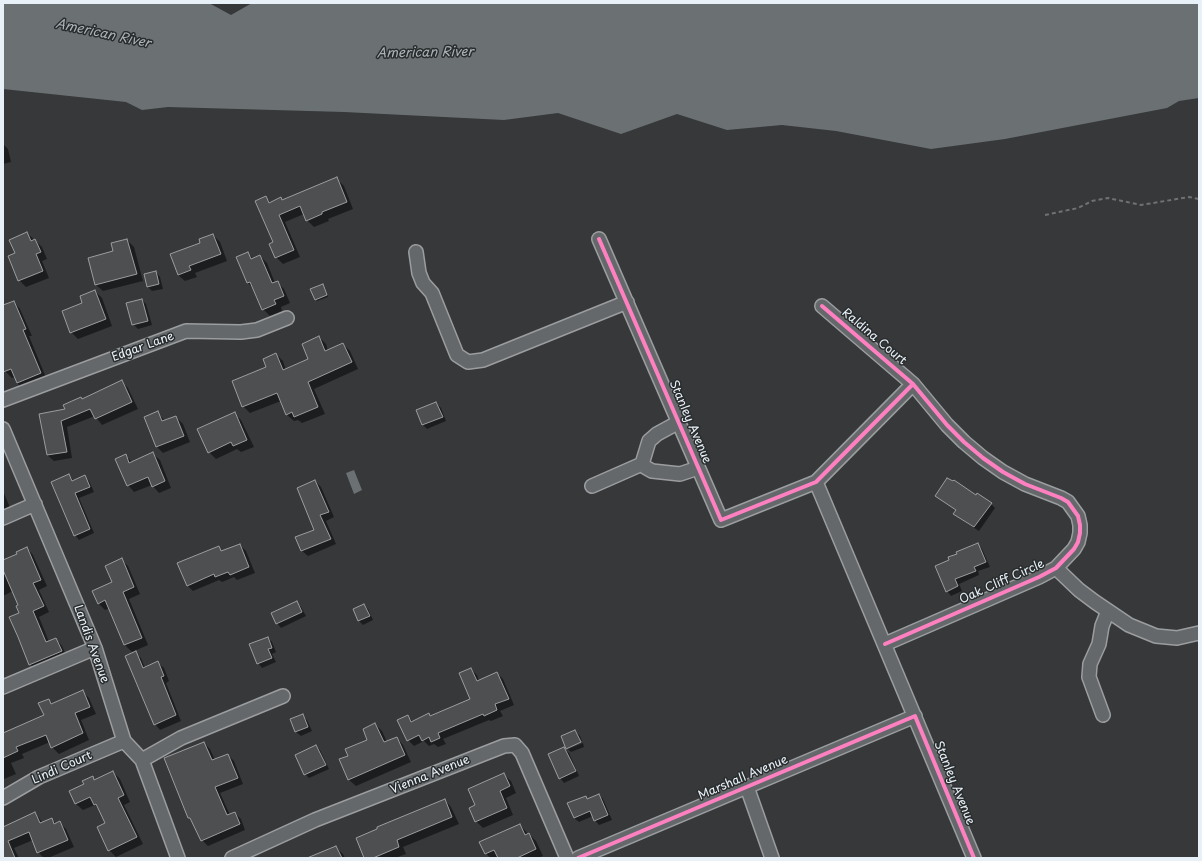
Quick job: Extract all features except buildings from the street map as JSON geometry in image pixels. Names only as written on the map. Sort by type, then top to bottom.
[{"type":"street","name":"Stanley Avenue","points":[[599,239],[721,520],[816,482],[916,716],[974,858]]},
{"type":"street","points":[[416,252],[419,273],[423,283],[432,294],[457,355],[468,362],[483,360],[627,302]]},
{"type":"street","name":"Raldina Court","points":[[822,306],[914,384]]},
{"type":"street","name":"Edgar Lane","points":[[3,400],[186,331],[241,332],[257,330],[287,318]]},
{"type":"street","points":[[816,482],[914,384]]},
{"type":"street","name":"Oak Cliff Circle","points":[[885,644],[1039,577],[1056,568],[1074,549],[1078,542],[1080,533],[1078,516],[1068,502],[1025,484],[1003,472],[983,458],[947,425],[914,384]]},
{"type":"street","points":[[592,486],[642,464],[649,441],[657,434],[679,422]]},
{"type":"street","name":"Landis Avenue","points":[[3,429],[7,452],[35,504],[94,648],[124,741],[142,760],[178,858]]},
{"type":"street","points":[[642,464],[652,471],[680,474],[698,468]]},
{"type":"street","points":[[3,518],[35,504]]},
{"type":"street","points":[[1056,568],[1079,590],[1129,625],[1156,636],[1177,638],[1199,633]]},
{"type":"street","points":[[1103,715],[1089,677],[1090,664],[1099,644],[1102,626],[1108,611]]},
{"type":"street","points":[[3,687],[94,648]]},
{"type":"street","points":[[142,760],[181,738],[283,696]]},
{"type":"street","name":"Marshall Avenue","points":[[578,858],[916,716]]},
{"type":"street","name":"Lindi Court","points":[[3,798],[39,776],[124,741]]},
{"type":"street","name":"Vienna Avenue","points":[[232,858],[315,820],[504,746],[515,745],[522,753],[567,858]]},
{"type":"street","points":[[747,787],[772,858]]},
{"type":"path","points":[[1045,215],[1078,208],[1092,201],[1108,198],[1141,205],[1189,197],[1199,200]]},
{"type":"water","name":"American River","points":[[3,3],[209,3],[231,15],[252,3],[1199,3],[1199,98],[1179,101],[1167,108],[1005,139],[931,149],[836,131],[782,125],[727,130],[677,114],[621,134],[558,113],[504,120],[344,112],[168,107],[142,110],[126,102],[3,89]]},
{"type":"water","points":[[354,470],[362,490],[354,494],[346,473]]},
{"type":"cycle path","points":[[599,239],[721,520],[816,482],[913,384]]},
{"type":"cycle path","points":[[822,306],[913,384],[947,425],[964,442],[1003,472],[1025,484],[1068,502],[1078,516],[1080,525],[1078,542],[1074,549],[1056,568],[1039,577],[885,644]]},
{"type":"cycle path","points":[[578,858],[915,716],[974,858]]}]
